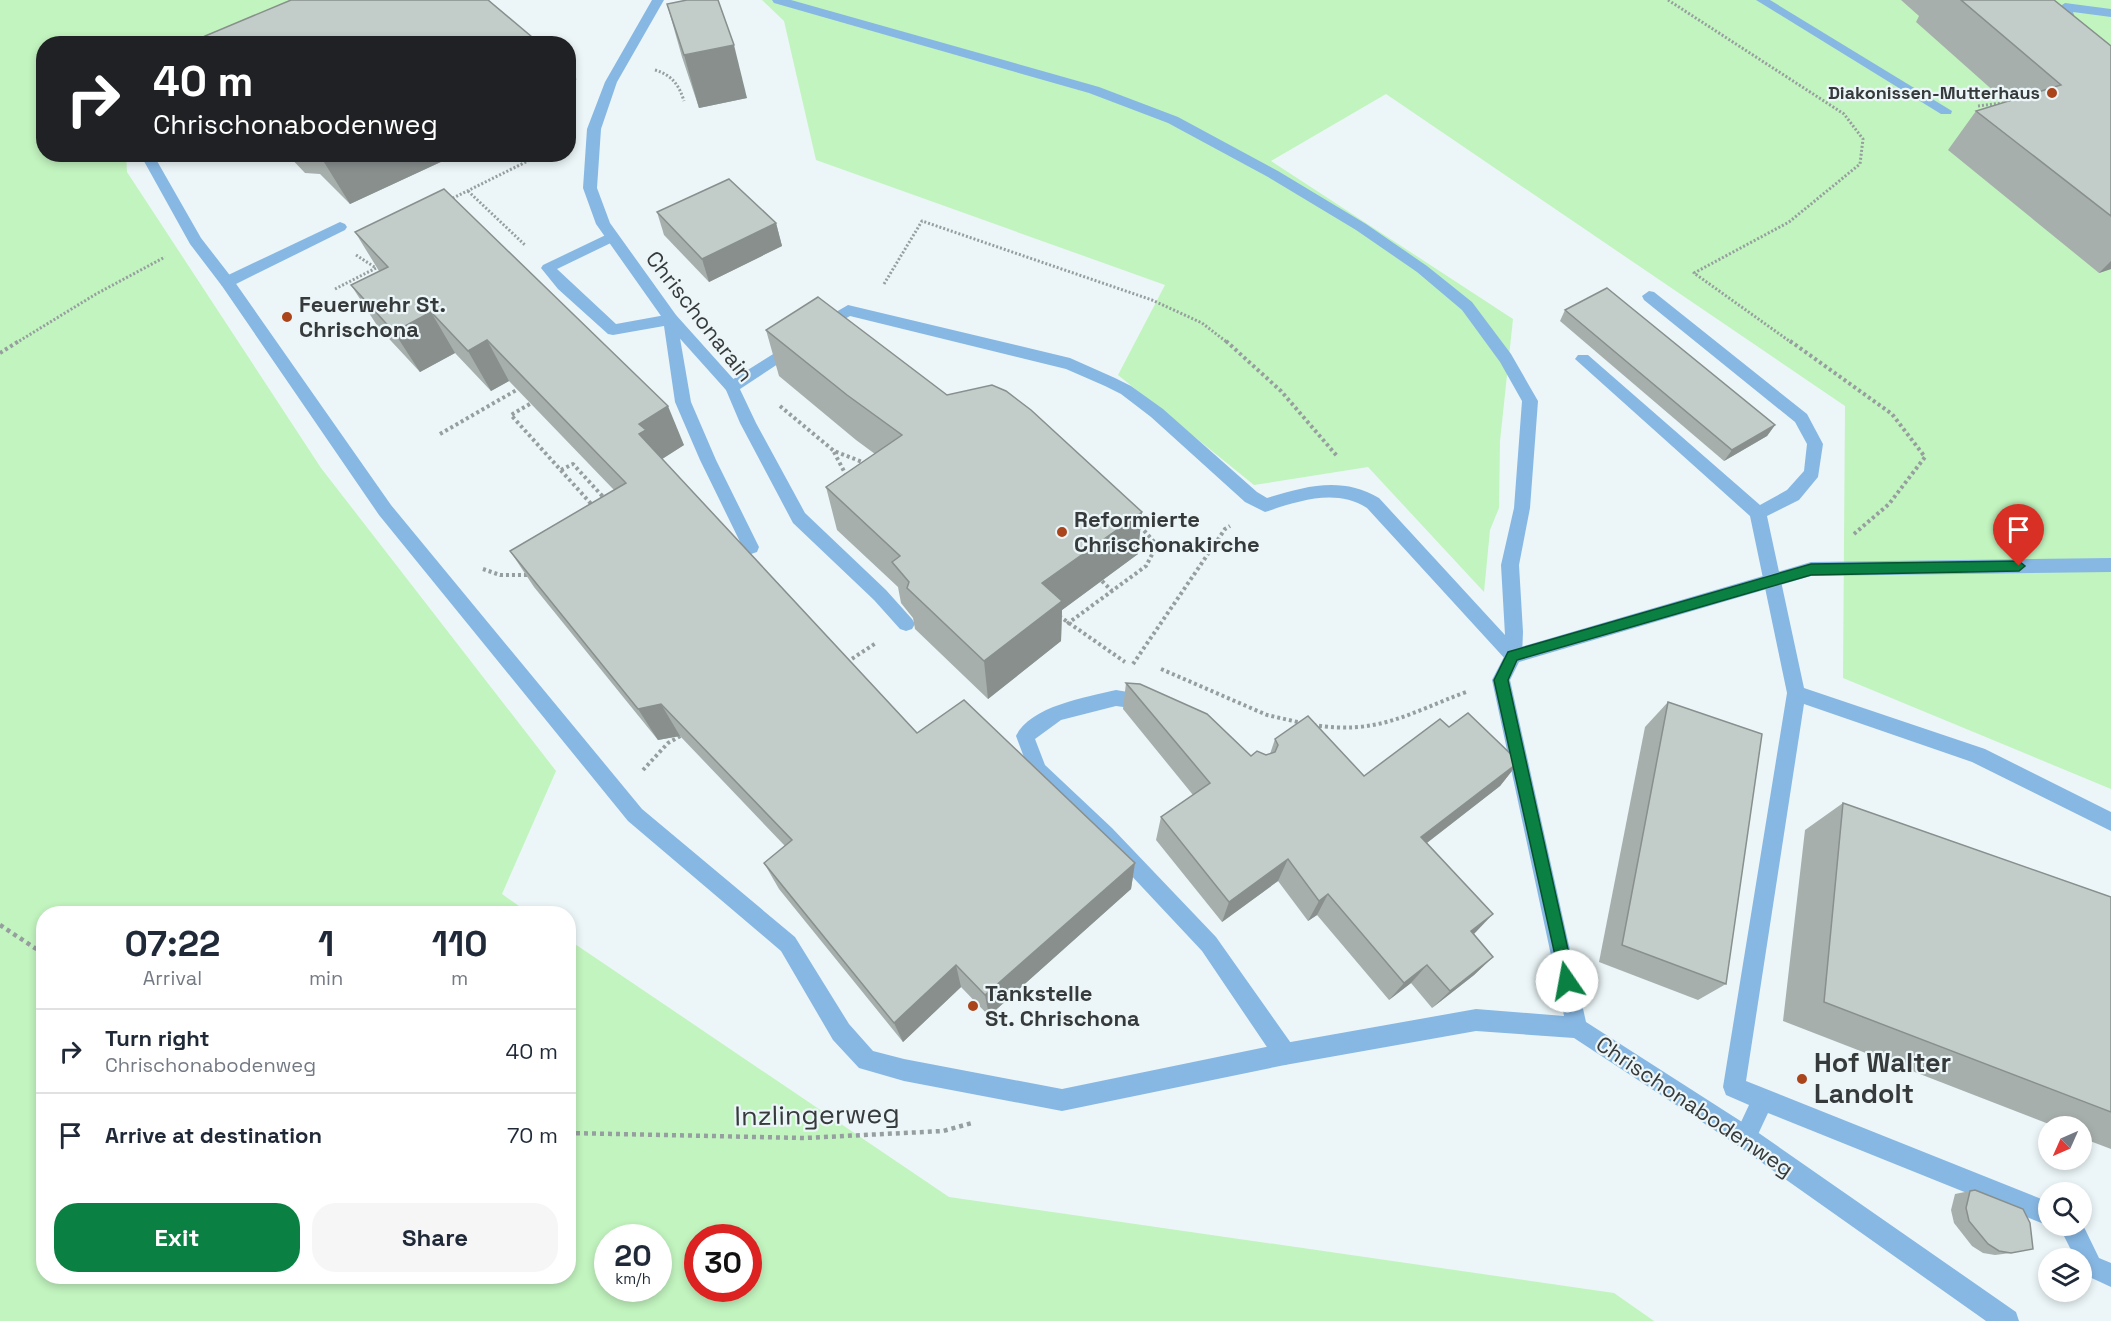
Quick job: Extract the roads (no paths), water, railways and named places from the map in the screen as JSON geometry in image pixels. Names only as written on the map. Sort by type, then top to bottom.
[{"type":"street","name":"Chrischonarain","points":[[658,0],[616,74],[594,129],[590,188],[603,224],[671,319],[732,387],[765,458],[799,518],[906,624]]},
{"type":"street","points":[[778,0],[1094,90],[1173,120],[1273,174],[1361,227],[1422,269],[1467,306],[1506,357],[1530,401],[1522,508],[1510,565],[1513,656]]},
{"type":"street","points":[[1762,0],[1946,111]]},
{"type":"street","points":[[2061,3],[2111,13]]},
{"type":"street","points":[[2061,3],[2071,27],[2084,45]]},
{"type":"street","points":[[151,162],[195,241],[227,282],[385,510],[635,816],[788,944],[840,1032],[867,1060],[904,1070],[1062,1100],[1285,1054],[1476,1020],[1577,1028]]},
{"type":"street","points":[[227,282],[340,227]]},
{"type":"street","points":[[612,237],[548,268],[563,285],[613,330],[671,319],[683,402],[708,460],[751,547]]},
{"type":"street","points":[[1649,296],[1801,418],[1815,444],[1812,473],[1793,495],[1758,513]]},
{"type":"street","points":[[732,387],[848,310],[1070,364],[1126,390],[1157,413],[1244,492],[1265,506],[1313,492],[1361,494],[1373,503],[1513,656]]},
{"type":"street","points":[[1583,359],[1758,513],[1774,580],[1796,693],[1734,1087],[2038,1210]]},
{"type":"street","points":[[1513,656],[1811,569],[2111,565]]},
{"type":"street","name":"Chrischonabodenweg","points":[[1513,656],[1501,680],[1577,1028],[1745,1137],[2007,1321]]},
{"type":"street","points":[[1796,693],[1978,755],[2111,822]]},
{"type":"street","points":[[1168,706],[1116,698],[1056,713],[1025,736],[1038,770],[1105,834],[1209,944],[1285,1054]]},
{"type":"street","points":[[1745,1137],[1762,1100]]},
{"type":"street","points":[[2076,1236],[2091,1266],[2111,1275]]},
{"type":"place","name":"Diakonissen-Mutterhaus","points":[[2052,93]]},
{"type":"place","name":"Feuerwehr St. Chrischona","points":[[287,317]]},
{"type":"place","name":"Reformierte Chrischonakirche","points":[[1062,532]]},
{"type":"place","name":"Tankstelle St. Chrischona","points":[[973,1006]]},
{"type":"place","name":"Hof Walter Landolt","points":[[1802,1079]]}]
